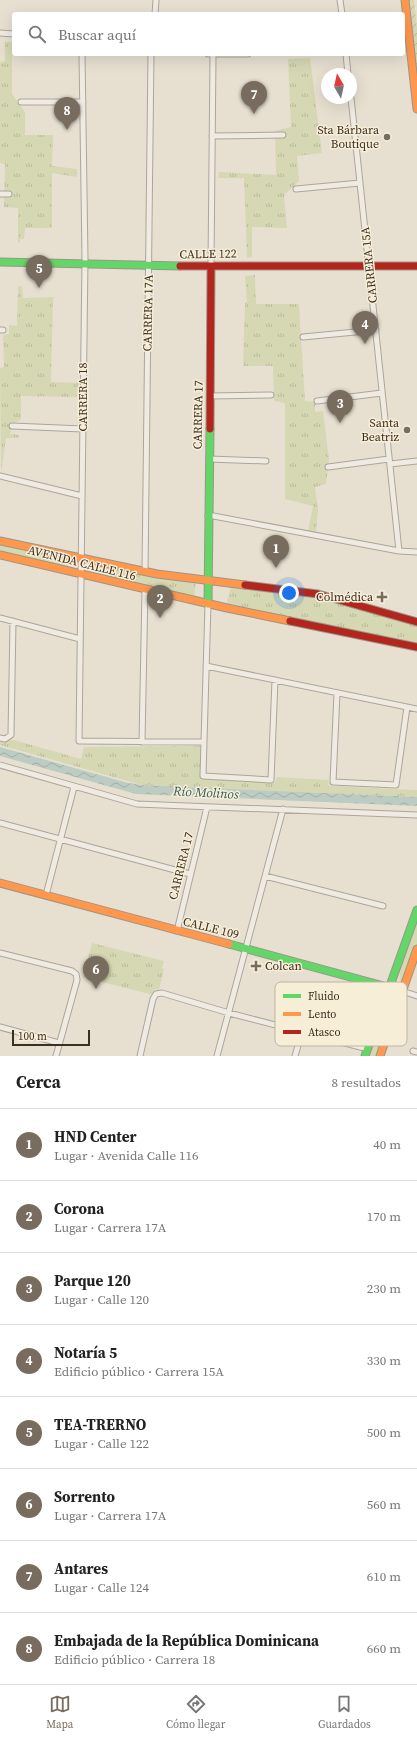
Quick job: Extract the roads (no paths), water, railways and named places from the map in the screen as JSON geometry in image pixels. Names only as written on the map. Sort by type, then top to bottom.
[{"type":"main road","points":[[404,0],[417,110]]},
{"type":"main road","name":"CALLE 122","points":[[0,262],[84,263],[148,266],[417,266]]},
{"type":"main road","name":"CARRERA 17","points":[[208,604],[211,266]]},
{"type":"main road","name":"AVENIDA CALLE 116","points":[[0,541],[145,572],[318,594],[417,622]]},
{"type":"main road","name":"AVENIDA CALLE 116","points":[[0,555],[208,604],[417,647]]},
{"type":"main road","name":"CALLE 109","points":[[0,884],[371,982]]},
{"type":"main road","points":[[392,982],[417,910]]},
{"type":"main road","points":[[405,982],[417,949]]},
{"type":"main road","points":[[380,1056],[383,1046]]},
{"type":"street","points":[[155,12],[156,0]]},
{"type":"street","points":[[340,0],[342,12]]},
{"type":"street","points":[[0,32],[12,34]]},
{"type":"street","name":"CARRERA 18","points":[[82,56],[84,263],[79,741],[142,742]]},
{"type":"street","name":"CARRERA 17A","points":[[145,572],[151,56]]},
{"type":"street","name":"CARRERA 17","points":[[211,266],[213,56]]},
{"type":"street","points":[[346,56],[347,68]]},
{"type":"street","points":[[21,102],[83,102]]},
{"type":"street","name":"CARRERA 15A","points":[[352,104],[399,551]]},
{"type":"street","points":[[212,136],[283,135]]},
{"type":"street","points":[[296,189],[360,183]]},
{"type":"street","points":[[0,194],[9,194]]},
{"type":"street","points":[[304,337],[376,330]]},
{"type":"street","points":[[317,401],[382,393]]},
{"type":"street","points":[[210,396],[271,395]]},
{"type":"street","points":[[12,426],[83,429]]},
{"type":"street","points":[[209,458],[266,461]]},
{"type":"street","points":[[328,468],[390,461],[417,461]]},
{"type":"street","points":[[0,476],[82,496]]},
{"type":"street","points":[[208,515],[399,551],[417,552]]},
{"type":"street","points":[[145,590],[142,742],[204,742]]},
{"type":"street","name":"CARRERA 17","points":[[208,604],[203,776],[271,780],[275,680]]},
{"type":"street","points":[[0,618],[80,639]]},
{"type":"street","points":[[0,738],[9,738],[12,731],[13,621]]},
{"type":"street","points":[[206,666],[417,709]]},
{"type":"street","points":[[337,693],[333,782],[396,785],[407,707]]},
{"type":"street","points":[[0,765],[137,804],[417,815]]},
{"type":"street","points":[[46,895],[74,787]]},
{"type":"street","name":"CARRERA 17","points":[[177,931],[207,807]]},
{"type":"street","points":[[217,1056],[283,809]]},
{"type":"street","points":[[0,823],[190,874]]},
{"type":"street","points":[[265,876],[383,906]]},
{"type":"street","points":[[0,952],[72,971],[76,974],[77,980],[56,1056]]},
{"type":"street","points":[[140,1056],[156,994],[162,993],[275,1025]]},
{"type":"street","name":"CALLE 109","points":[[407,993],[417,996]]},
{"type":"street","points":[[0,1027],[59,1043]]},
{"type":"street","points":[[295,1056],[298,1046]]},
{"type":"street","points":[[348,1046],[367,1052]]},
{"type":"water","name":"Río Molinos","points":[[0,747],[128,783],[142,785],[417,797],[417,806],[136,794],[0,756]]},
{"type":"place","name":"Antares","points":[[254,114]]},
{"type":"place","name":"Embajada de la República Dominicana","points":[[67,130]]},
{"type":"place","name":"Sta Bárbara Boutique","points":[[387,137]]},
{"type":"place","name":"TEA-TRERNO","points":[[39,288]]},
{"type":"place","name":"Notaría 5","points":[[365,344]]},
{"type":"place","name":"Parque 120","points":[[340,423]]},
{"type":"place","name":"Santa Beatriz","points":[[407,430]]},
{"type":"place","name":"HND Center","points":[[276,568]]},
{"type":"place","name":"Colmédica","points":[[382,597]]},
{"type":"place","name":"Corona","points":[[160,618]]},
{"type":"place","name":"Colcan","points":[[256,966]]},
{"type":"place","name":"Sorrento","points":[[96,989]]}]
